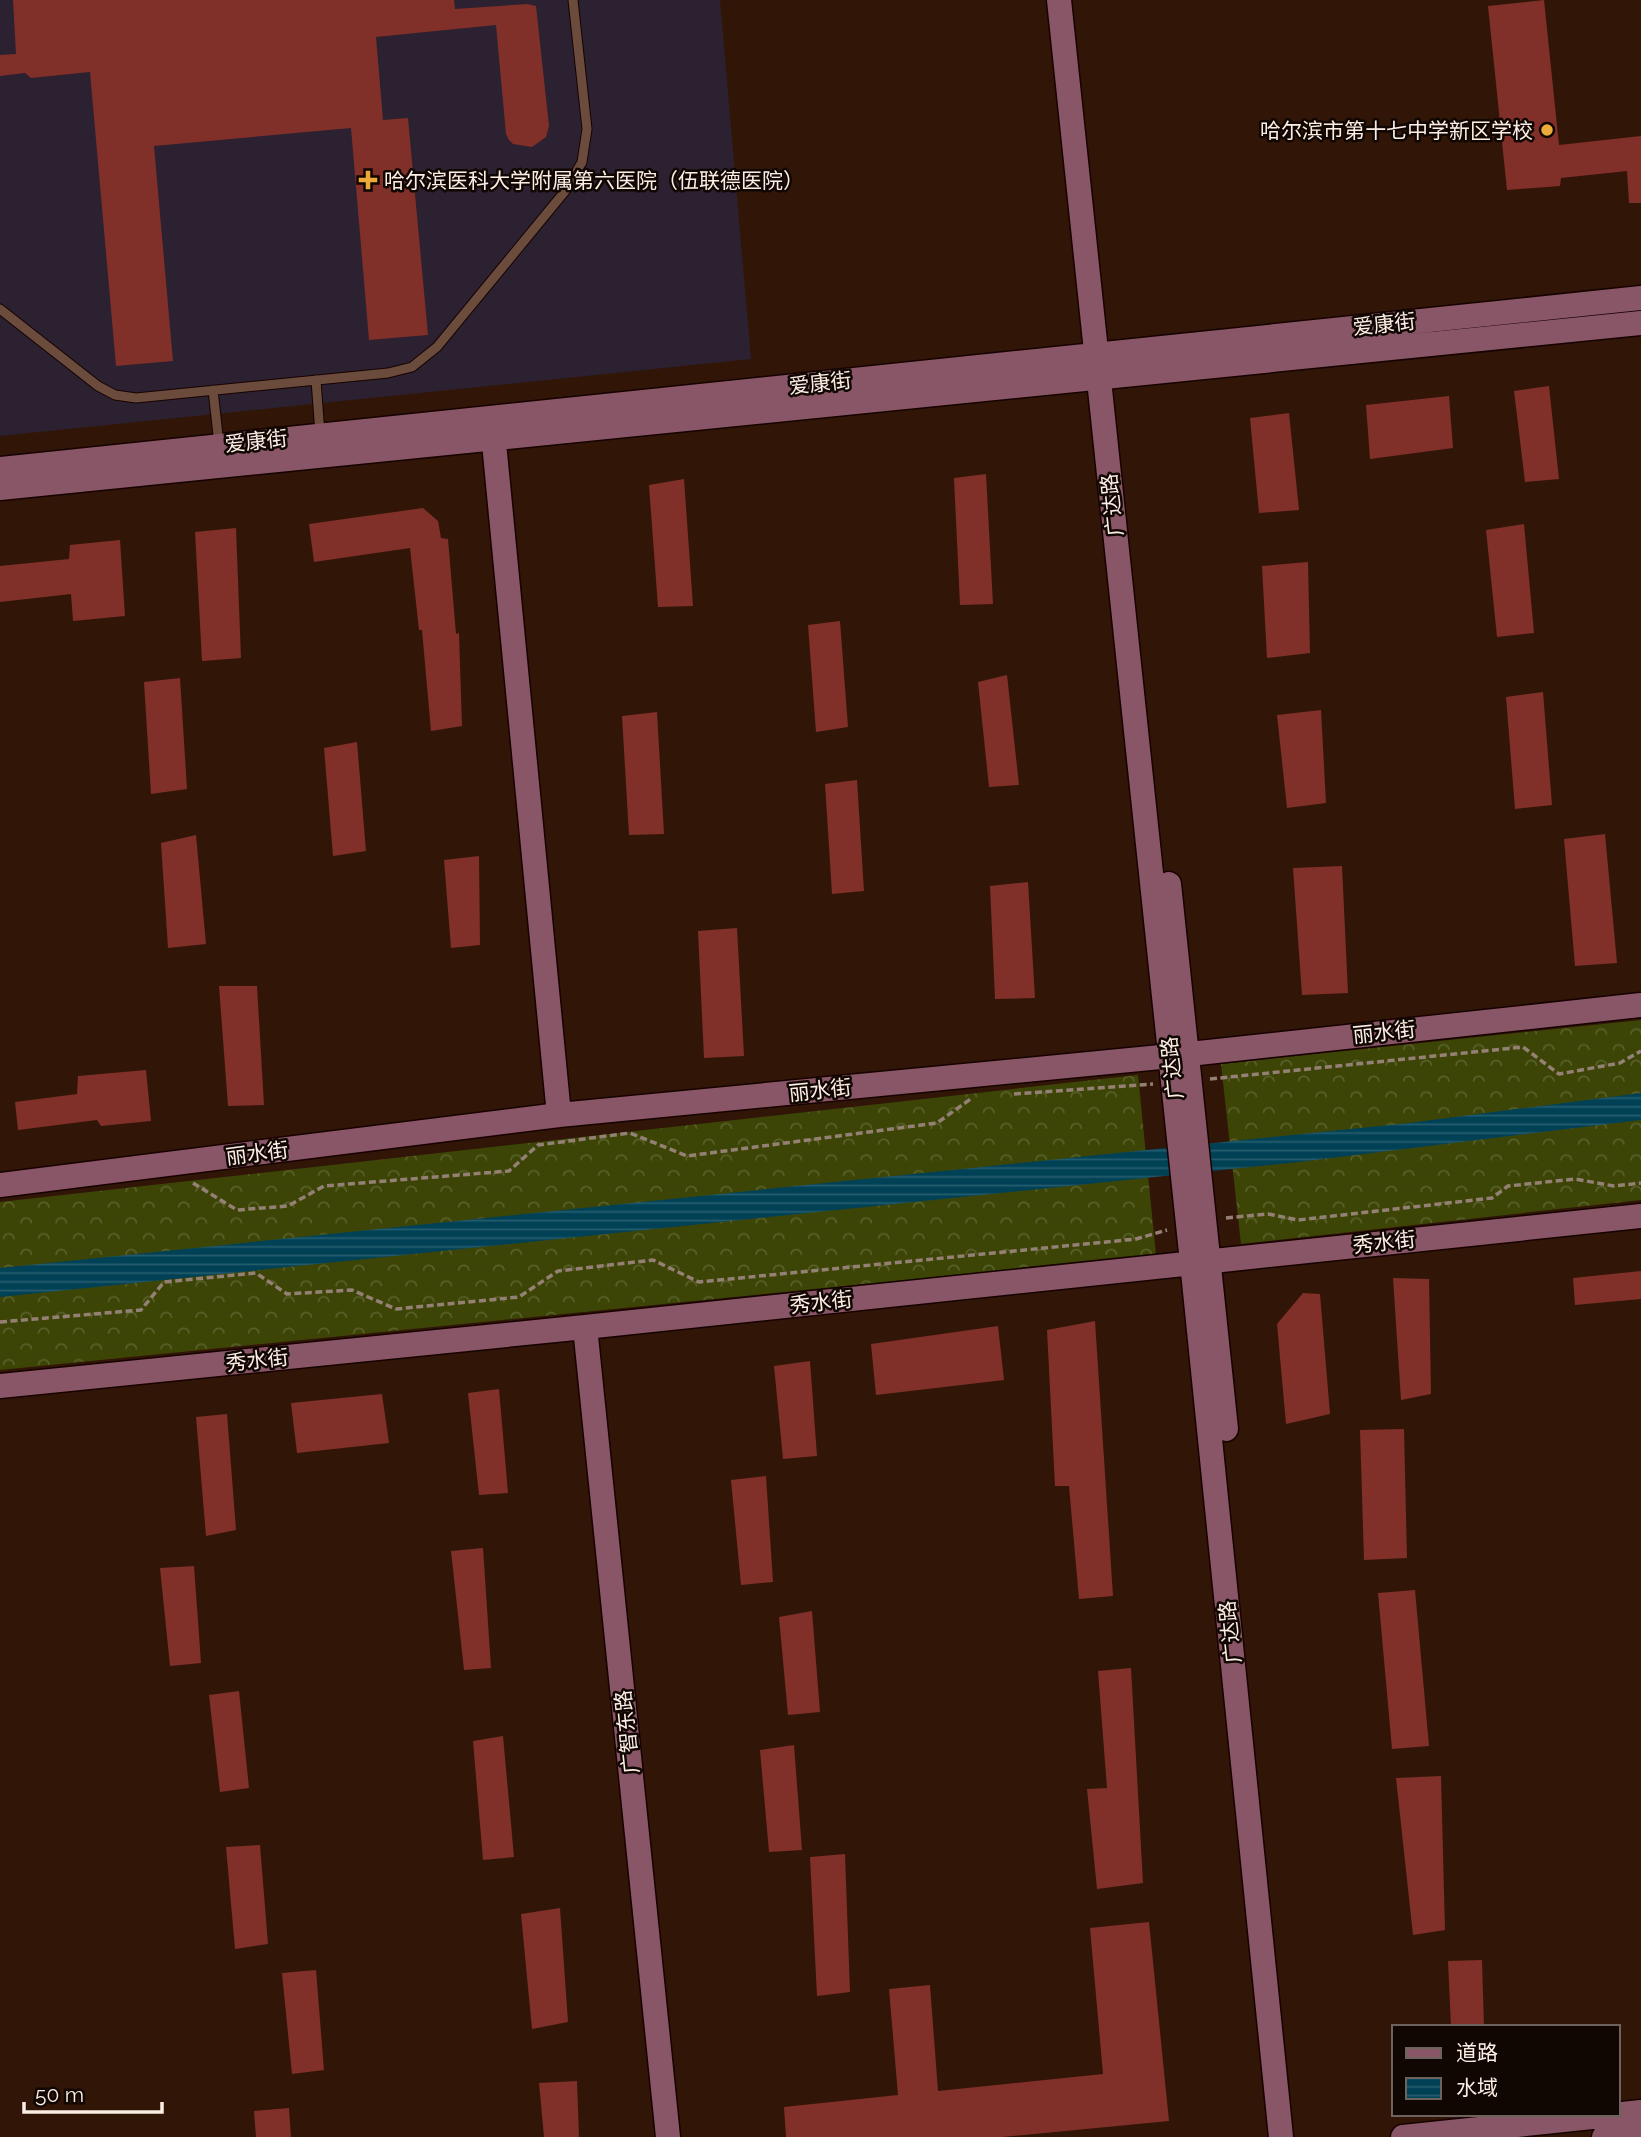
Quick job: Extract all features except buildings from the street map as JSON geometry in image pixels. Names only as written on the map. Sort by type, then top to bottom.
[{"type":"main road","name":"广达路","points":[[1059,0],[1105,364],[1196,1222],[1298,2137]]},
{"type":"main road","name":"广达路","points":[[1076,0],[1105,364]]},
{"type":"main road","name":"爱康街","points":[[0,488],[493,428],[1105,364],[1641,298]]},
{"type":"main road","name":"爱康街","points":[[1105,364],[1641,323]]},
{"type":"main road","name":"爱康街","points":[[0,469],[320,434],[493,428]]},
{"type":"main road","points":[[493,428],[559,1115]]},
{"type":"main road","name":"丽水街","points":[[0,1185],[559,1115],[1179,1055],[1641,1005]]},
{"type":"main road","name":"秀水街","points":[[0,1386],[1641,1216]]},
{"type":"main road","name":"广达路","points":[[1201,1261],[1281,2137]]},
{"type":"main road","name":"广智东路","points":[[585,1327],[668,2137]]},
{"type":"main road","points":[[1620,2114],[1641,2112]]},
{"type":"main road","points":[[1403,2137],[1603,2116]]},
{"type":"main road","points":[[1604,2137],[1641,2133]]},
{"type":"lane","points":[[0,309],[84,376],[115,395],[136,398],[404,371],[421,362],[437,347],[577,174],[585,152],[587,129],[573,0]]},
{"type":"lane","points":[[316,380],[320,434]]},
{"type":"lane","points":[[213,390],[219,445]]},
{"type":"path","points":[[1012,1095],[1182,1082],[1523,1047],[1559,1074],[1620,1063],[1641,1051]]},
{"type":"path","points":[[164,1165],[237,1210],[288,1206],[324,1186],[509,1171],[538,1145],[630,1133],[687,1156],[937,1124],[971,1098],[985,1097]]},
{"type":"path","points":[[0,1322],[141,1310],[164,1282],[256,1273],[287,1294],[352,1290],[396,1309],[519,1297],[558,1271],[653,1260],[699,1282],[1136,1239],[1196,1222],[1268,1214],[1298,1220],[1451,1203],[1492,1198],[1508,1186],[1575,1179],[1614,1186],[1641,1183]]},
{"type":"shaded area","name":"哈尔滨医科大学附属第六医院（伍联德医院）","points":[[0,0],[720,0],[751,359],[0,436]]},
{"type":"green space","points":[[1641,1020],[1641,1200],[1241,1244],[1221,1064]]},
{"type":"green space","points":[[1138,1075],[1156,1255],[0,1370],[0,1202]]},
{"type":"water","points":[[1641,1093],[1641,1120],[1299,1162],[0,1297],[0,1268],[1409,1123]]},
{"type":"place","name":"哈尔滨市第十七中学新区学校","points":[[1547,130]]},
{"type":"place","name":"哈尔滨医科大学附属第六医院（伍联德医院）","points":[[368,180]]}]
